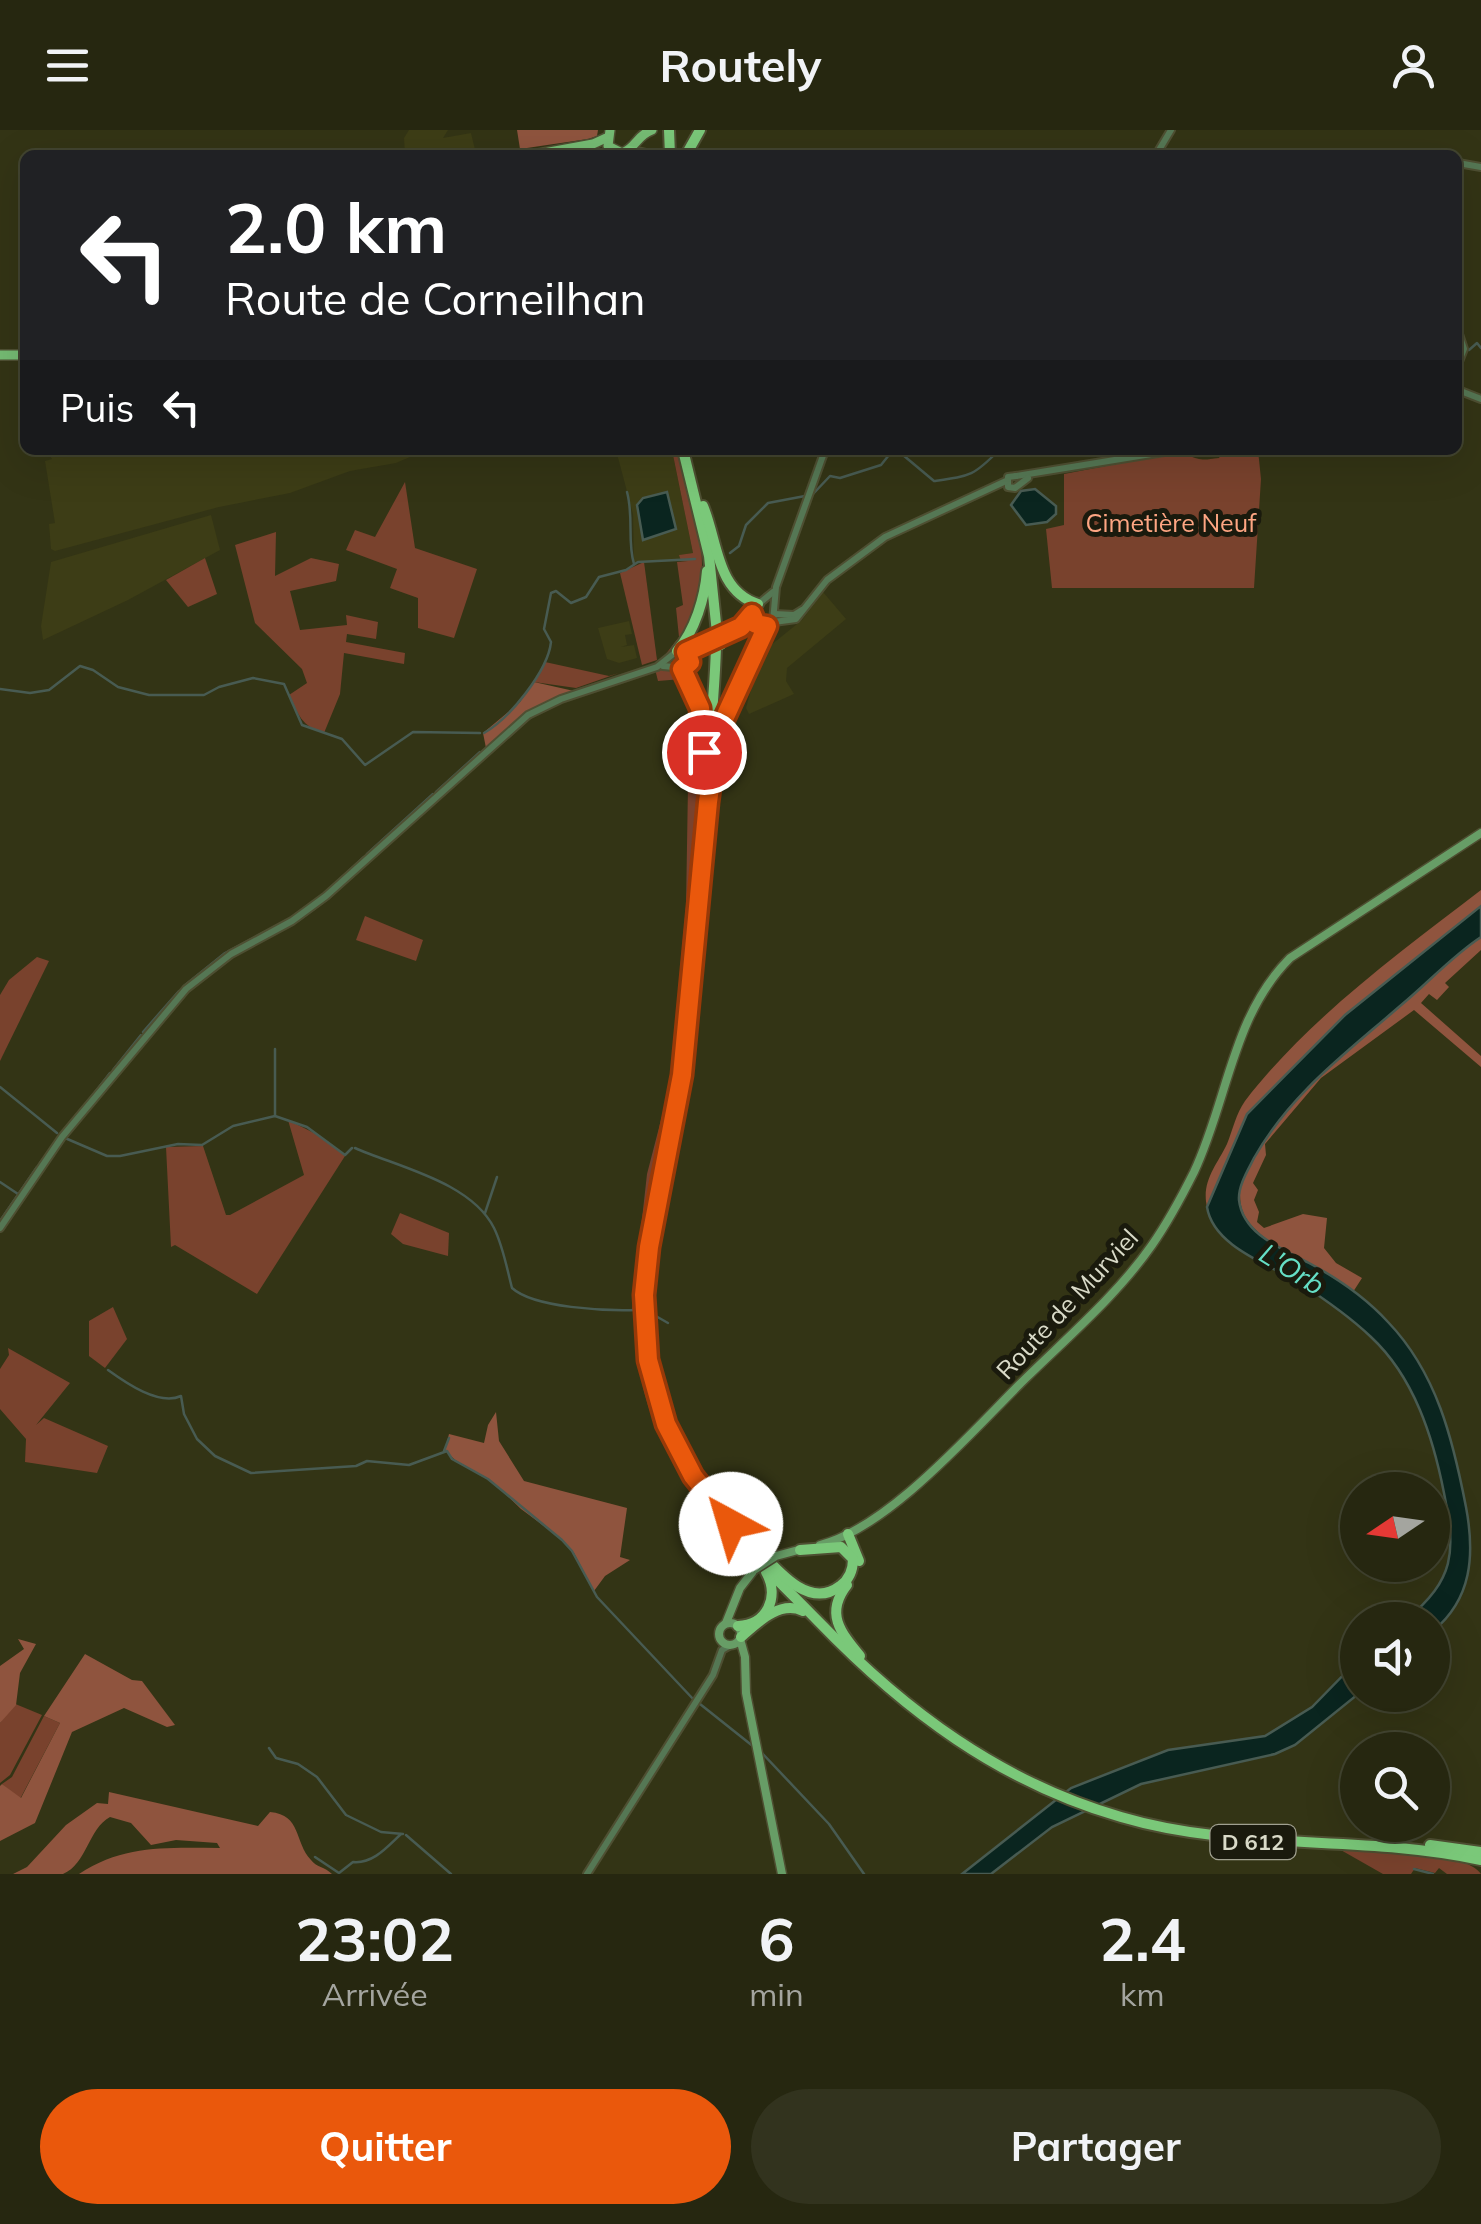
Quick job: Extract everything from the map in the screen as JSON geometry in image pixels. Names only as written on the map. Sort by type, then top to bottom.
[{"type":"highway","name":"D 612","points":[[687,455],[714,584],[719,639]]},
{"type":"highway","name":"D 612","points":[[688,455],[717,572],[719,639],[682,1075],[647,1261],[644,1321],[652,1377],[671,1434],[703,1490],[736,1533],[853,1657],[934,1726],[993,1764],[1047,1788],[1174,1831],[1230,1840],[1366,1843],[1481,1856]]},
{"type":"highway","points":[[701,500],[726,578],[742,597],[758,607]]},
{"type":"highway","points":[[701,520],[706,584],[680,659],[702,716],[705,803]]},
{"type":"highway","points":[[705,803],[721,722],[769,618]]},
{"type":"highway","name":"D 612","points":[[736,1533],[906,1700],[960,1740],[1047,1788]]},
{"type":"highway","points":[[736,1533],[804,1590],[821,1593],[835,1589],[853,1569],[853,1559],[841,1547],[800,1550]]},
{"type":"highway","points":[[736,1533],[768,1575],[773,1590],[764,1616],[736,1630]]},
{"type":"highway","points":[[848,1534],[859,1568],[838,1597],[835,1618],[841,1634],[867,1664]]},
{"type":"highway","points":[[736,1630],[778,1608],[796,1607],[853,1657]]},
{"type":"highway","points":[[1429,1848],[1481,1869]]},
{"type":"main road","points":[[633,136],[652,130]]},
{"type":"main road","points":[[560,150],[608,138]]},
{"type":"main road","name":"Route de Murviel","points":[[782,1874],[744,1662],[731,1614],[736,1596],[754,1570],[776,1556],[848,1534],[897,1502],[1081,1325],[1152,1246],[1196,1167],[1228,1069],[1257,999],[1271,977],[1290,958],[1481,833]]},
{"type":"main road","points":[[730,1646],[736,1630],[719,1630],[720,1640],[730,1646],[740,1650],[744,1662]]},
{"type":"street","points":[[769,618],[776,587],[823,455]]},
{"type":"street","points":[[0,1228],[62,1137],[195,981],[231,954],[292,921],[326,896],[528,716],[560,698],[680,659],[741,627],[769,618],[796,619],[827,580],[885,538],[992,490],[1031,476],[1148,455]]},
{"type":"street","points":[[741,627],[776,587]]},
{"type":"street","points":[[758,607],[769,618]]},
{"type":"street","points":[[758,607],[769,618]]},
{"type":"street","points":[[716,1668],[720,1640]]},
{"type":"street","points":[[587,1874],[716,1668],[722,1650],[730,1646]]},
{"type":"shaded area","points":[[409,130],[448,130],[443,138],[471,133],[475,150],[405,150],[404,138]]},
{"type":"shaded area","points":[[517,130],[598,130],[597,136],[588,139],[520,149]]},
{"type":"shaded area","points":[[49,455],[414,455],[396,463],[350,471],[290,493],[219,507],[55,551],[51,549],[49,524],[55,523],[45,461],[52,459]]},
{"type":"shaded area","points":[[617,455],[673,455],[693,553],[680,555],[681,561],[634,563],[633,514]]},
{"type":"shaded area","points":[[211,515],[220,550],[43,640],[41,626],[51,562]]},
{"type":"shaded area","points":[[823,592],[846,619],[787,668],[786,681],[794,694],[749,714],[746,708],[761,653],[802,620]]},
{"type":"shaded area","points":[[629,621],[632,634],[625,635],[627,645],[621,647],[634,645],[637,658],[619,663],[607,659],[598,628]]},
{"type":"shaded area","points":[[534,682],[574,691],[527,714],[486,748],[483,733],[520,702]]},
{"type":"shaded area","points":[[1481,890],[1481,906],[1345,1015],[1251,1109],[1207,1207],[1208,1181],[1239,1111],[1270,1071],[1356,988]]},
{"type":"shaded area","points":[[1481,937],[1481,950],[1445,983],[1449,987],[1437,1000],[1429,994],[1421,1003],[1481,1056],[1481,1067],[1414,1010],[1321,1078],[1265,1144],[1266,1155],[1253,1183],[1258,1190],[1254,1200],[1259,1212],[1257,1222],[1264,1228],[1303,1214],[1327,1218],[1324,1248],[1336,1263],[1362,1278],[1353,1292],[1275,1245],[1250,1223],[1243,1212],[1241,1186],[1251,1158],[1270,1128],[1325,1071]]},
{"type":"shaded area","points":[[496,1412],[499,1441],[524,1481],[627,1508],[620,1557],[630,1560],[605,1576],[594,1591],[574,1553],[560,1538],[494,1483],[445,1450],[449,1434],[484,1443]]},
{"type":"shaded area","points":[[18,1639],[36,1644],[20,1673],[16,1705],[0,1723],[0,1666],[24,1649]]},
{"type":"shaded area","points":[[85,1654],[132,1680],[142,1681],[175,1725],[167,1727],[124,1708],[72,1732],[35,1823],[0,1841],[0,1786],[21,1798],[60,1723],[44,1716]]},
{"type":"shaded area","points":[[109,1792],[258,1826],[270,1812],[280,1814],[293,1824],[311,1860],[332,1874],[79,1874],[130,1853],[165,1848],[220,1848],[217,1843],[176,1840],[151,1845],[131,1823],[110,1817],[77,1863],[63,1874],[13,1874],[27,1867],[66,1825],[97,1803],[108,1804]]},
{"type":"green space","points":[[673,455],[682,455],[700,536],[701,577],[698,599],[685,634],[675,651],[658,664],[679,637],[676,608],[683,605],[677,562],[688,561],[681,561],[679,555],[693,553]]},
{"type":"green space","name":"Cimetière Neuf","points":[[1259,455],[1261,479],[1254,588],[1052,588],[1046,529],[1064,525],[1064,474],[1158,456]]},
{"type":"green space","points":[[405,482],[415,548],[477,569],[454,638],[418,628],[418,598],[390,588],[397,569],[346,550],[355,530],[375,537]]},
{"type":"green space","points":[[276,532],[275,576],[311,558],[339,564],[336,581],[290,591],[300,630],[347,625],[346,615],[378,622],[376,639],[347,634],[346,642],[405,653],[404,664],[344,653],[340,694],[324,733],[305,723],[289,695],[307,683],[302,669],[255,623],[235,545]]},
{"type":"green space","points":[[205,558],[217,594],[188,607],[166,580]]},
{"type":"green space","points":[[644,562],[657,660],[642,665],[620,573]]},
{"type":"green space","points":[[545,662],[609,676],[619,673],[576,688],[534,682]]},
{"type":"green space","points":[[670,667],[682,672],[701,717],[703,753],[674,1091],[642,1255],[638,1309],[632,1309],[647,1174],[669,1089],[686,906],[688,785],[692,783],[696,712],[682,679],[658,681],[655,669]]},
{"type":"green space","points":[[365,916],[423,940],[416,961],[356,940]]},
{"type":"green space","points":[[37,957],[49,961],[0,1061],[0,995],[9,980]]},
{"type":"green space","points":[[288,1120],[320,1136],[345,1156],[257,1294],[175,1245],[171,1247],[166,1147],[203,1146],[226,1215],[230,1215],[304,1175]]},
{"type":"green space","points":[[400,1213],[449,1233],[448,1256],[403,1244],[391,1234]]},
{"type":"green space","points":[[113,1307],[127,1339],[105,1368],[89,1356],[89,1321]]},
{"type":"green space","points":[[8,1348],[70,1383],[36,1425],[44,1418],[108,1446],[97,1473],[25,1462],[26,1439],[0,1409],[0,1369],[9,1355]]},
{"type":"green space","points":[[13,1703],[42,1715],[10,1775],[0,1783],[0,1723]]},
{"type":"green space","points":[[44,1716],[60,1723],[20,1799],[2,1784],[12,1777]]},
{"type":"green space","points":[[1332,1845],[1435,1855],[1472,1866],[1481,1874],[1447,1874],[1439,1868],[1435,1873],[1415,1868],[1411,1874],[1383,1874]]},
{"type":"water","points":[[1035,489],[1056,506],[1056,514],[1047,522],[1026,525],[1011,505],[1021,491]]},
{"type":"water","points":[[667,492],[676,529],[643,540],[637,505],[643,498]]},
{"type":"water","name":"L'Orb","points":[[1481,906],[1481,937],[1302,1094],[1254,1158],[1239,1195],[1242,1212],[1256,1232],[1341,1282],[1380,1313],[1405,1342],[1431,1385],[1455,1457],[1470,1542],[1468,1575],[1450,1613],[1450,1602],[1425,1602],[1440,1582],[1450,1582],[1450,1472],[1439,1472],[1420,1409],[1399,1370],[1363,1329],[1336,1308],[1231,1243],[1211,1221],[1207,1207],[1247,1114],[1345,1015]]},
{"type":"water","points":[[1340,1678],[1340,1709],[1295,1745],[1275,1754],[1141,1784],[1052,1827],[991,1874],[962,1874],[1071,1788],[1168,1750],[1265,1736],[1312,1707]]},
{"type":"waterway","points":[[1469,350],[1477,343],[1481,348]]},
{"type":"waterway","points":[[813,494],[830,476],[840,478],[881,465],[889,455]]},
{"type":"waterway","points":[[903,455],[934,481],[971,473],[994,455]]},
{"type":"waterway","points":[[627,492],[634,564]]},
{"type":"waterway","points":[[730,553],[739,546],[746,525],[768,503],[805,496]]},
{"type":"waterway","points":[[484,733],[515,706],[543,666],[551,642],[544,629],[551,593],[556,591],[571,603],[586,597],[599,577],[626,570],[638,562],[695,559]]},
{"type":"waterway","points":[[0,689],[30,693],[49,690],[80,666],[118,687],[149,695],[204,695],[253,678],[284,684],[302,725],[342,739],[365,765],[413,732],[480,733]]},
{"type":"waterway","points":[[519,726],[537,713]]},
{"type":"waterway","points":[[436,792],[480,752]]},
{"type":"waterway","points":[[367,854],[433,794]]},
{"type":"waterway","points":[[351,878],[375,856]]},
{"type":"waterway","points":[[325,893],[364,857]]},
{"type":"waterway","points":[[299,920],[326,900]]},
{"type":"waterway","points":[[184,986],[225,953],[291,918]]},
{"type":"waterway","points":[[143,1032],[179,991]]},
{"type":"waterway","points":[[113,1070],[141,1035]]},
{"type":"waterway","points":[[275,1049],[275,1116]]},
{"type":"waterway","points":[[40,1163],[110,1073]]},
{"type":"waterway","points":[[0,1087],[57,1133]]},
{"type":"waterway","points":[[54,1154],[65,1138],[107,1156],[178,1144],[202,1145],[233,1126],[275,1116],[307,1127],[345,1155],[352,1148]]},
{"type":"waterway","points":[[355,1148],[432,1178],[469,1199],[494,1228],[512,1288],[522,1295],[571,1307],[636,1310]]},
{"type":"waterway","points":[[0,1221],[37,1167]]},
{"type":"waterway","points":[[485,1213],[497,1177]]},
{"type":"waterway","points":[[0,1182],[18,1194]]},
{"type":"waterway","points":[[647,1311],[668,1323]]},
{"type":"waterway","points":[[108,1370],[153,1396],[181,1396],[184,1414],[197,1439],[215,1456],[251,1473],[356,1466],[367,1461],[409,1465],[447,1451],[452,1459],[488,1479],[562,1540],[597,1597],[694,1700]]},
{"type":"waterway","points":[[444,1451],[449,1438]]},
{"type":"waterway","points":[[700,1704],[754,1747]]},
{"type":"waterway","points":[[269,1748],[276,1758],[298,1764],[317,1777],[346,1815],[381,1832],[403,1834]]},
{"type":"waterway","points":[[762,1753],[829,1824],[864,1874]]},
{"type":"waterway","points":[[315,1857],[339,1873],[353,1862],[373,1857],[401,1834]]},
{"type":"waterway","points":[[406,1835],[451,1874]]},
{"type":"waterway","points":[[1414,1869],[1433,1874]]},
{"type":"route","points":[[704,752],[700,708],[682,669],[690,662],[686,652],[741,627],[752,614],[756,624],[767,626],[718,732],[678,1112],[649,1247],[644,1304],[648,1360],[666,1424],[693,1476],[731,1524]]}]
